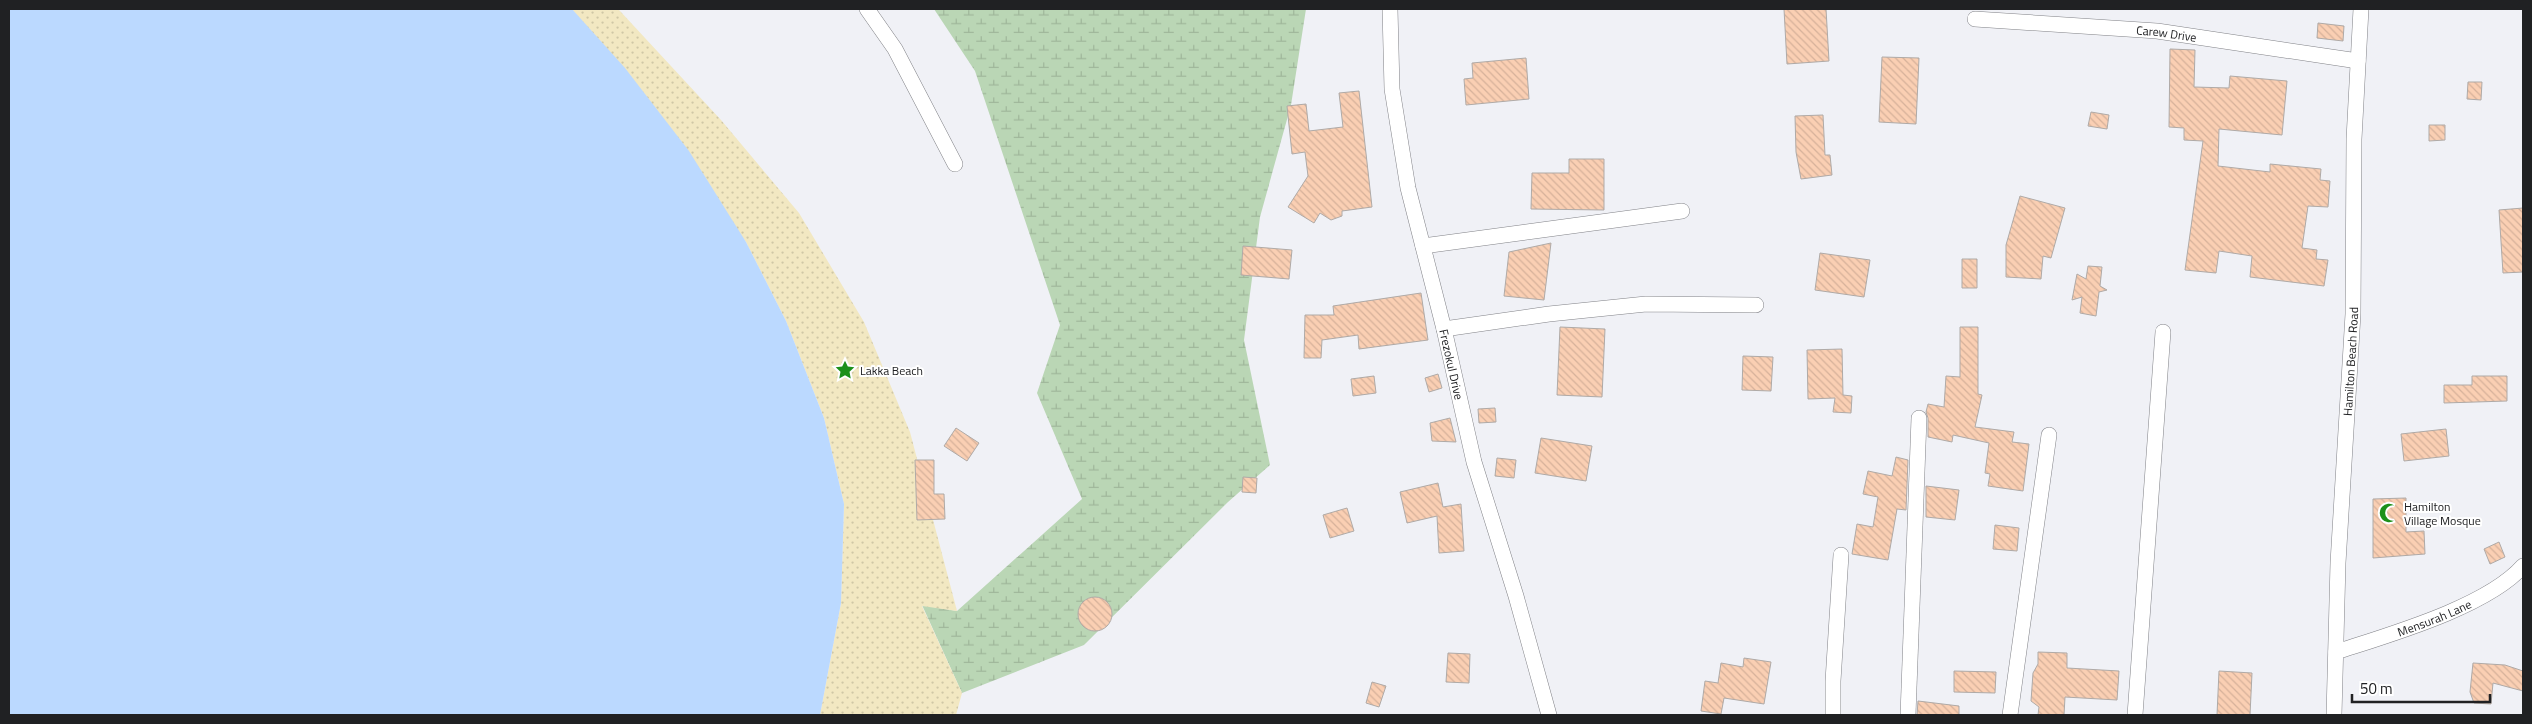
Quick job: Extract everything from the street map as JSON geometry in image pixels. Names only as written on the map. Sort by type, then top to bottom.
[{"type":"street","points":[[867,9],[895,49],[955,164]]},
{"type":"street","name":"Frezokul Drive","points":[[1390,9],[1392,89],[1408,188],[1444,329],[1474,462],[1516,596],[1549,715]]},
{"type":"street","name":"Hamilton Beach Road","points":[[2334,715],[2338,563],[2353,314],[2354,139],[2361,9]]},
{"type":"street","name":"Carew Drive","points":[[1975,19],[2157,31],[2358,61]]},
{"type":"street","points":[[1423,246],[1682,211]]},
{"type":"street","points":[[1444,329],[1549,314],[1646,304],[1756,305]]},
{"type":"street","points":[[2135,715],[2163,332]]},
{"type":"street","points":[[1908,715],[1919,418]]},
{"type":"street","points":[[2010,715],[2049,435]]},
{"type":"street","points":[[1834,715],[1833,681],[1841,555]]},
{"type":"street","name":"Mensurah Lane","points":[[2336,652],[2419,625],[2488,593],[2513,578],[2523,566]]},
{"type":"green space","points":[[934,9],[1306,9],[1291,105],[1260,217],[1244,340],[1270,465],[1228,502],[1084,645],[962,693],[922,605],[957,611],[1082,499],[1037,393],[1060,325],[975,71]]},
{"type":"sand","name":"Lakka Beach","points":[[572,9],[618,9],[620,11],[721,120],[799,213],[864,322],[910,432],[957,611],[922,606],[962,693],[956,715],[820,715],[841,603],[844,504],[824,418],[786,321],[746,242]]},
{"type":"water","points":[[9,9],[572,9],[625,68],[689,151],[746,242],[786,321],[824,418],[844,504],[841,603],[820,715],[9,715]]},
{"type":"building","points":[[1784,9],[1826,9],[1829,61],[1787,64]]},
{"type":"building","points":[[2318,23],[2344,26],[2343,41],[2317,38]]},
{"type":"building","points":[[2170,49],[2195,50],[2194,87],[2229,88],[2230,76],[2287,81],[2282,135],[2219,129],[2218,166],[2270,172],[2270,164],[2321,169],[2320,180],[2330,181],[2328,207],[2308,206],[2302,248],[2317,250],[2316,259],[2328,260],[2324,286],[2250,277],[2252,256],[2219,251],[2216,273],[2185,270],[2203,141],[2184,140],[2184,128],[2169,127]]},
{"type":"building","points":[[1882,57],[1919,58],[1916,124],[1879,122]]},
{"type":"building","points":[[1526,58],[1529,99],[1466,105],[1464,79],[1473,78],[1472,63]]},
{"type":"building","points":[[2468,82],[2482,82],[2481,100],[2467,99]]},
{"type":"building","points":[[1359,91],[1372,207],[1342,211],[1342,216],[1331,220],[1320,213],[1314,223],[1288,207],[1308,176],[1305,152],[1292,154],[1287,106],[1306,104],[1309,131],[1343,127],[1339,93]]},
{"type":"building","points":[[2091,112],[2109,115],[2107,129],[2088,126]]},
{"type":"building","points":[[1823,115],[1825,155],[1830,155],[1832,175],[1801,179],[1796,152],[1795,116]]},
{"type":"building","points":[[2429,125],[2445,125],[2445,140],[2429,141]]},
{"type":"building","points":[[1569,159],[1604,159],[1604,210],[1531,209],[1532,173],[1569,173]]},
{"type":"building","points":[[2020,196],[2065,208],[2051,258],[2043,256],[2041,279],[2006,277],[2006,245]]},
{"type":"building","points":[[2523,208],[2523,272],[2503,273],[2499,210]]},
{"type":"building","points":[[1551,243],[1544,300],[1504,296],[1509,252]]},
{"type":"building","points":[[1243,246],[1292,250],[1289,279],[1241,275]]},
{"type":"building","points":[[1820,253],[1870,260],[1864,297],[1815,290]]},
{"type":"building","points":[[1962,259],[1977,259],[1977,288],[1962,288]]},
{"type":"building","points":[[2088,266],[2102,267],[2100,286],[2107,290],[2099,292],[2096,316],[2080,313],[2082,297],[2072,300],[2077,274],[2086,279]]},
{"type":"building","points":[[1421,293],[1428,340],[1359,349],[1358,335],[1322,340],[1321,358],[1304,358],[1305,315],[1334,315],[1333,306]]},
{"type":"building","points":[[1560,327],[1605,329],[1602,397],[1557,395]]},
{"type":"building","points":[[1960,327],[1978,327],[1978,394],[1982,395],[1975,427],[2014,432],[2012,442],[2029,444],[2023,491],[1988,486],[1990,474],[1985,473],[1989,443],[1953,435],[1952,442],[1928,437],[1928,418],[1926,412],[1928,404],[1944,407],[1946,376],[1960,377]]},
{"type":"building","points":[[1842,349],[1843,395],[1852,396],[1851,413],[1833,412],[1835,398],[1808,399],[1807,350]]},
{"type":"building","points":[[1743,356],[1773,357],[1771,391],[1742,390]]},
{"type":"building","points":[[1438,374],[1442,388],[1429,392],[1425,378]]},
{"type":"building","points":[[1374,376],[1376,393],[1353,396],[1351,379]]},
{"type":"building","points":[[2472,376],[2507,376],[2507,401],[2444,403],[2444,385],[2472,385]]},
{"type":"building","points":[[1495,408],[1496,422],[1479,423],[1478,409]]},
{"type":"building","points":[[1450,418],[1456,442],[1432,441],[1430,423]]},
{"type":"building","points":[[956,428],[979,443],[967,461],[944,446]]},
{"type":"building","points":[[2446,429],[2449,456],[2404,461],[2401,434]]},
{"type":"building","points":[[1541,438],[1592,446],[1586,481],[1535,473]]},
{"type":"building","points":[[1896,457],[1908,460],[1906,510],[1897,509],[1888,560],[1852,554],[1857,524],[1873,527],[1878,497],[1863,494],[1868,471],[1892,476]]},
{"type":"building","points":[[1497,458],[1516,460],[1514,478],[1495,476]]},
{"type":"building","points":[[915,460],[934,460],[934,494],[944,494],[945,519],[917,520]]},
{"type":"building","points":[[1243,477],[1257,478],[1256,493],[1242,492]]},
{"type":"building","points":[[1438,483],[1443,507],[1461,504],[1464,551],[1439,553],[1437,516],[1407,523],[1400,492]]},
{"type":"building","points":[[1926,486],[1959,490],[1955,520],[1926,517]]},
{"type":"building","points":[[2406,498],[2406,532],[2424,531],[2425,554],[2373,558],[2373,499]]},
{"type":"building","points":[[1347,508],[1354,531],[1330,538],[1323,515]]},
{"type":"building","points":[[1995,525],[2019,528],[2017,551],[1993,549]]},
{"type":"building","points":[[2499,542],[2505,557],[2490,564],[2484,549]]},
{"type":"building","points":[[1095,597],[1102,598],[1107,602],[1111,607],[1111,621],[1107,626],[1102,630],[1095,631],[1088,630],[1083,626],[1079,621],[1078,614],[1079,607],[1083,602],[1088,598]]},
{"type":"building","points":[[2038,652],[2067,653],[2067,668],[2119,671],[2117,700],[2065,697],[2064,715],[2038,715],[2039,707],[2031,701],[2033,673],[2038,664]]},
{"type":"building","points":[[1448,653],[1470,654],[1469,683],[1446,682]]},
{"type":"building","points":[[1744,658],[1771,662],[1764,704],[1724,698],[1721,714],[1701,711],[1705,681],[1718,683],[1721,663],[1743,667]]},
{"type":"building","points":[[2473,663],[2505,665],[2523,671],[2523,691],[2493,683],[2491,704],[2474,703],[2470,692]]},
{"type":"building","points":[[1954,671],[1996,672],[1995,693],[1954,692]]},
{"type":"building","points":[[2219,671],[2252,673],[2250,715],[2217,715]]},
{"type":"building","points":[[1372,682],[1386,686],[1379,707],[1366,703]]},
{"type":"building","points":[[1918,701],[1959,706],[1959,715],[1917,715]]},
{"type":"place","name":"Lakka Beach","points":[[845,370]]},
{"type":"place","name":"Hamilton Village Mosque","points":[[2389,513]]}]
